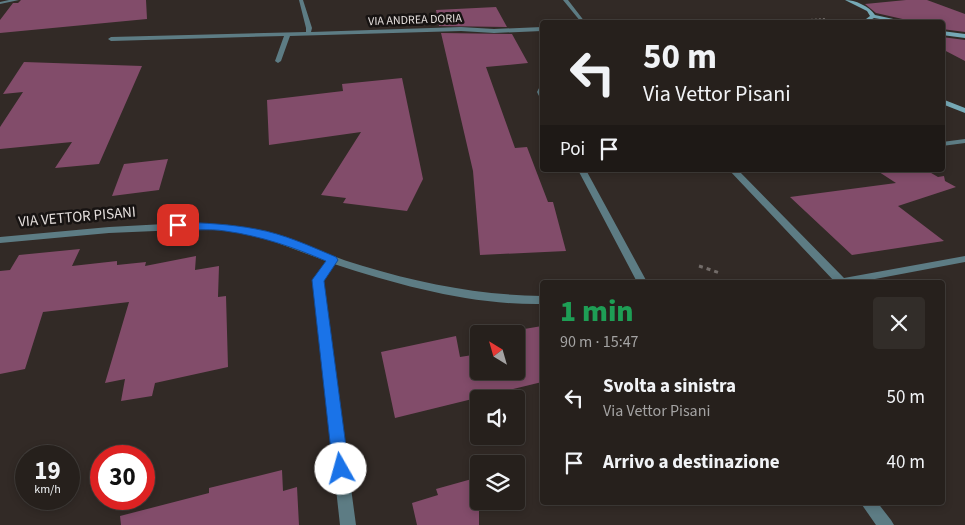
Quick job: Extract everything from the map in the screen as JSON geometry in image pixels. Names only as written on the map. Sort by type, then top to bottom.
[{"type":"street","points":[[0,3],[17,0]]},
{"type":"street","points":[[301,0],[309,30],[308,34]]},
{"type":"street","points":[[565,0],[581,20]]},
{"type":"street","points":[[847,0],[869,10],[874,16],[894,20]]},
{"type":"street","points":[[868,20],[874,16]]},
{"type":"street","name":"VIA ANDREA DORIA","points":[[111,39],[197,35],[287,35],[461,29],[494,31],[540,29]]},
{"type":"street","points":[[945,33],[965,36]]},
{"type":"street","points":[[278,61],[287,35]]},
{"type":"street","points":[[945,102],[965,111]]},
{"type":"street","points":[[945,144],[965,141]]},
{"type":"street","points":[[583,172],[641,280]]},
{"type":"street","points":[[736,172],[840,280]]},
{"type":"street","name":"VIA VETTOR PISANI","points":[[0,240],[178,225],[222,227],[273,237],[297,244],[332,260],[406,283],[442,291],[484,297],[540,300]]},
{"type":"street","points":[[853,280],[965,259]]},
{"type":"street","points":[[332,260],[318,280],[348,525]]},
{"type":"street","points":[[869,505],[886,525]]},
{"type":"path","points":[[806,20],[824,19]]},
{"type":"path","points":[[700,266],[720,273]]},
{"type":"building","points":[[21,0],[146,0],[147,19],[0,33],[0,20],[13,3],[18,3]]},
{"type":"building","points":[[927,0],[965,14],[965,32],[945,29],[945,20],[907,20],[876,13],[865,4]]},
{"type":"building","points":[[496,7],[507,27],[439,26],[436,10]]},
{"type":"building","points":[[441,33],[512,34],[528,63],[486,67],[515,148],[527,147],[548,202],[553,202],[566,251],[480,255],[473,171]]},
{"type":"building","points":[[945,37],[965,40],[965,61],[945,51]]},
{"type":"building","points":[[24,62],[142,66],[99,164],[55,168],[72,142],[0,149],[0,127],[23,92],[3,94]]},
{"type":"building","points":[[402,78],[423,179],[407,211],[343,203],[346,198],[321,195],[361,132],[269,145],[267,100],[343,91],[342,84]]},
{"type":"building","points":[[168,159],[159,190],[112,196],[124,164]]},
{"type":"building","points":[[879,172],[929,172],[938,177],[944,176],[945,181],[956,187],[898,206],[944,241],[852,255],[790,197],[896,183]]},
{"type":"building","points":[[80,249],[72,266],[117,261],[117,265],[146,262],[145,266],[196,256],[195,270],[219,266],[218,297],[226,296],[228,367],[155,383],[152,396],[121,401],[125,379],[105,383],[129,302],[43,312],[25,369],[0,374],[0,271],[10,270],[19,255]]},
{"type":"building","points":[[540,326],[540,382],[509,390],[470,390],[470,400],[395,418],[381,352],[456,336],[460,357],[470,355],[470,380],[525,380],[525,329]]},
{"type":"building","points":[[282,470],[283,491],[297,487],[299,525],[121,525],[120,516],[143,510],[155,510],[155,507],[209,493],[209,488]]},
{"type":"building","points":[[470,480],[470,510],[479,510],[479,525],[417,525],[412,503],[438,495],[436,489]]},
{"type":"route","points":[[178,225],[222,227],[257,233],[297,244],[332,260],[318,280],[341,469]]}]
